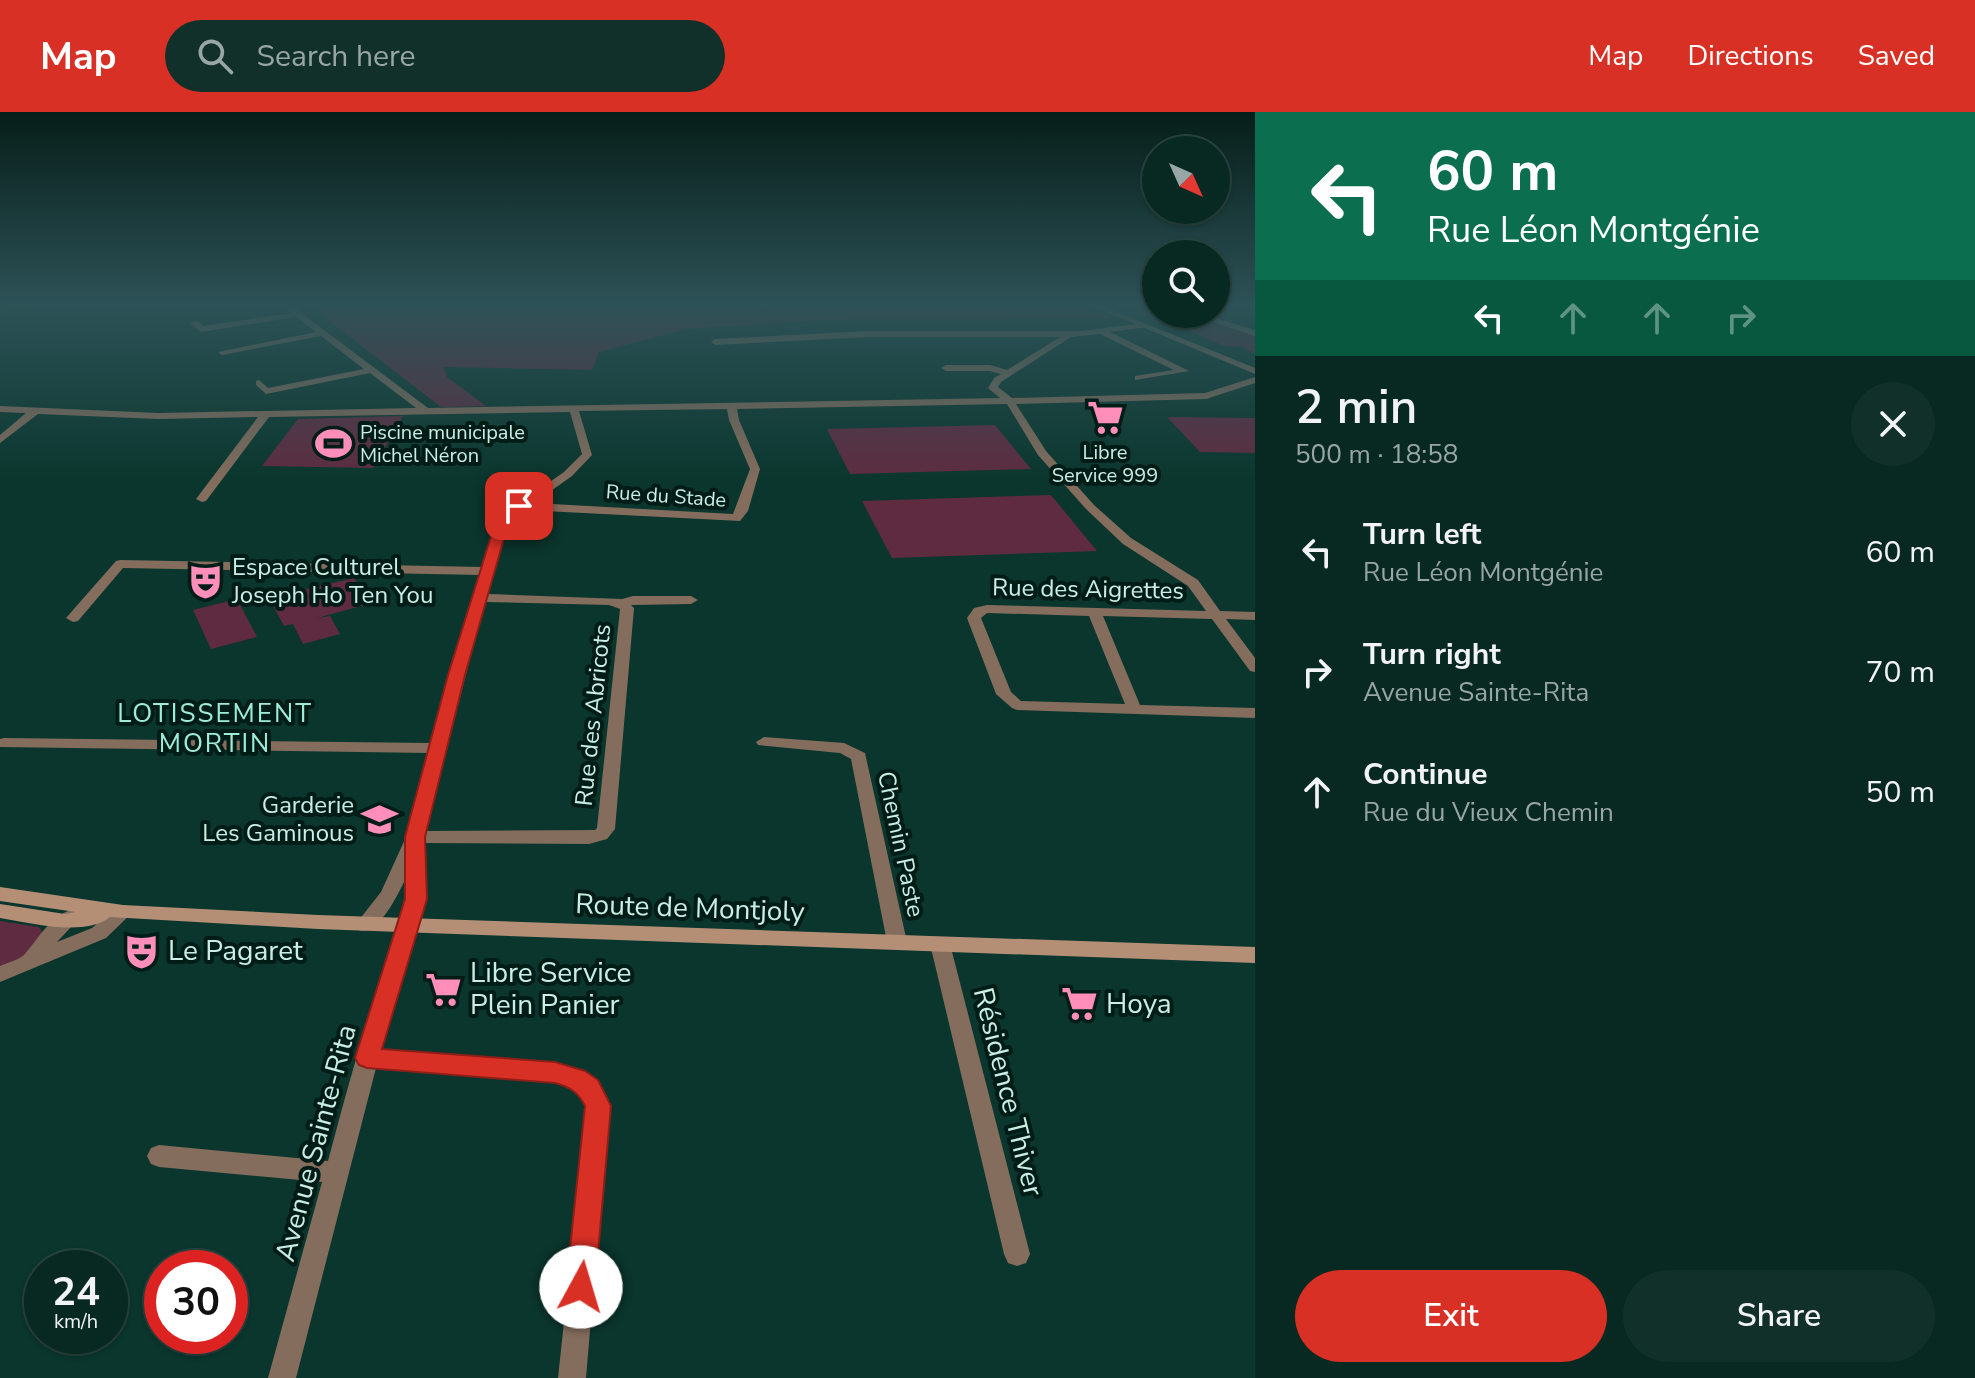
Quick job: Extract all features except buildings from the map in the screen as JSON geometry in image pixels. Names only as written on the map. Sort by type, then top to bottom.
[{"type":"main road","points":[[0,894],[123,912]]},
{"type":"main road","points":[[0,911],[65,921],[123,912]]},
{"type":"main road","name":"Route de Montjoly","points":[[123,912],[365,925],[1255,955]]},
{"type":"street","points":[[366,365],[427,412]]},
{"type":"street","points":[[1007,398],[992,385],[1023,365]]},
{"type":"street","points":[[1030,365],[1003,384],[1007,398],[1042,453],[1090,507],[1127,541],[1193,583],[1255,668]]},
{"type":"street","points":[[1138,378],[1184,371],[1172,365]]},
{"type":"street","points":[[946,368],[990,368],[1009,373]]},
{"type":"street","points":[[320,380],[309,373],[259,383],[266,391],[373,370]]},
{"type":"street","points":[[0,409],[141,417],[1206,396],[1228,392],[1255,380]]},
{"type":"street","name":"Rue du Stade","points":[[519,506],[736,518],[742,511],[755,469],[734,420],[732,406]]},
{"type":"street","points":[[0,440],[36,410]]},
{"type":"street","points":[[365,925],[389,895],[415,837],[503,520],[568,474],[587,455],[574,410]]},
{"type":"street","points":[[202,499],[265,415]]},
{"type":"street","points":[[73,618],[120,564],[487,571]]},
{"type":"street","name":"Rue des Abricots","points":[[415,837],[589,838],[601,835],[606,829],[627,608],[622,603],[480,598]]},
{"type":"street","points":[[622,603],[633,600],[691,600]]},
{"type":"street","name":"Rue des Aigrettes","points":[[1255,616],[987,609],[979,611],[974,618],[1008,701],[1017,705],[1255,713]]},
{"type":"street","points":[[1094,612],[1135,710]]},
{"type":"street","name":"Chemin Paste","points":[[764,742],[844,748],[859,757],[897,942]]},
{"type":"street","points":[[4,743],[440,748]]},
{"type":"street","name":"Avenue Sainte-Rita","points":[[282,1378],[339,1173],[367,1058],[410,925],[418,884],[415,837]]},
{"type":"street","points":[[23,966],[65,921],[99,909]]},
{"type":"street","points":[[0,974],[99,933],[123,912]]},
{"type":"street","name":"Résidence Thiver","points":[[940,944],[1017,1254]]},
{"type":"street","points":[[367,1058],[555,1073],[576,1078],[589,1087],[598,1106],[572,1378]]},
{"type":"street","points":[[159,1156],[339,1173]]},
{"type":"shaded area","points":[[387,365],[594,365],[592,370],[444,367],[447,377],[486,406],[441,407]]},
{"type":"shaded area","name":"Piscine municipale Michel Néron","points":[[403,416],[373,468],[262,466],[298,419]]},
{"type":"shaded area","points":[[1167,417],[1255,418],[1255,453],[1200,452]]},
{"type":"shaded area","points":[[995,425],[1031,469],[850,474],[827,429]]},
{"type":"shaded area","points":[[1051,495],[1097,551],[892,558],[862,501]]},
{"type":"shaded area","points":[[354,578],[372,603],[317,618],[330,616],[340,634],[303,644],[293,624],[284,626],[269,598]]},
{"type":"shaded area","points":[[237,599],[257,637],[211,649],[193,610]]},
{"type":"shaded area","points":[[0,921],[39,927],[44,934],[32,951],[0,970]]},
{"type":"place","name":"Libre Service 999","points":[[1105,417]]},
{"type":"place","name":"Piscine municipale Michel Néron","points":[[334,443]]},
{"type":"place","name":"Espace Culturel Joseph Ho Ten You","points":[[206,581]]},
{"type":"place","name":"Garderie Les Gaminous","points":[[380,819]]},
{"type":"place","name":"Le Pagaret","points":[[142,951]]},
{"type":"place","name":"Libre Service Plein Panier","points":[[444,989]]},
{"type":"place","name":"Hoya","points":[[1080,1004]]},
{"type":"district","name":"LOTISSEMENT MORTIN","points":[[215,728]]},
{"type":"route","points":[[519,506],[503,520],[496,538],[457,675],[440,748],[418,821],[415,837],[418,884],[410,925],[367,1058],[555,1073],[576,1078],[589,1087],[598,1106],[581,1287]]}]
